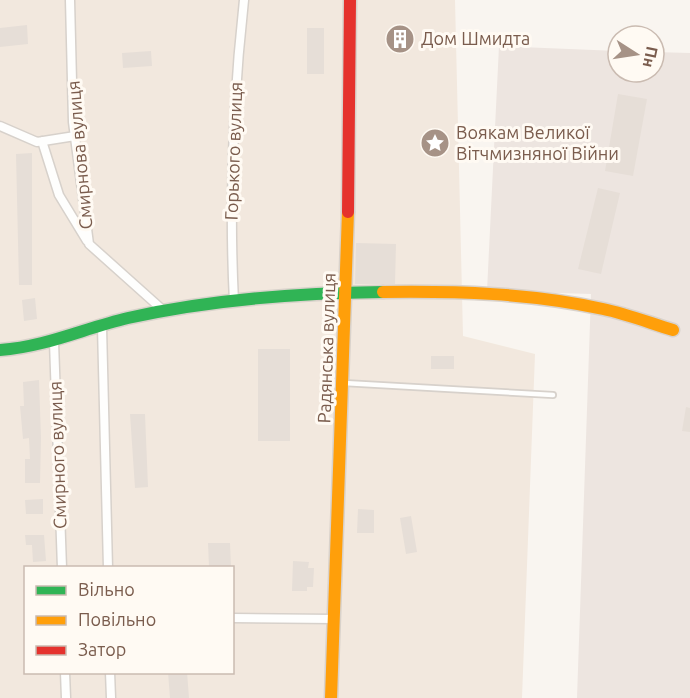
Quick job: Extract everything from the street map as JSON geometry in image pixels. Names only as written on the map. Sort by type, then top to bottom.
[{"type":"street","name":"Смирнова вулиця","points":[[70,0],[75,136],[89,244],[165,312]]},
{"type":"street","name":"Горького вулиця","points":[[234,303],[231,253],[234,136],[237,61],[244,0]]},
{"type":"street","name":"Радянська вулиця","points":[[331,698],[347,294],[350,0]]},
{"type":"street","points":[[0,126],[37,142],[75,136]]},
{"type":"street","points":[[42,141],[59,195],[89,244]]},
{"type":"street","points":[[0,350],[28,349],[137,316],[234,303],[347,294],[488,294],[599,308],[673,330]]},
{"type":"street","points":[[102,327],[108,566]]},
{"type":"street","name":"Смирного вулиця","points":[[54,342],[62,566]]},
{"type":"street","points":[[234,618],[334,619]]},
{"type":"street","points":[[65,674],[66,698]]},
{"type":"street","points":[[110,674],[111,698]]},
{"type":"lane","points":[[344,383],[553,395]]},
{"type":"shaded area","points":[[0,0],[455,0],[463,336],[535,354],[522,698],[0,698]]},
{"type":"shaded area","points":[[499,46],[606,50],[606,84],[666,84],[666,52],[690,53],[690,698],[577,698],[591,294],[487,291]]},
{"type":"building","points":[[27,25],[28,44],[0,47],[0,28]]},
{"type":"building","points":[[307,28],[324,28],[324,74],[307,74]]},
{"type":"building","name":"Дом Шмидта","points":[[391,30],[409,30],[410,48],[392,49]]},
{"type":"building","points":[[151,51],[152,66],[123,68],[122,53]]},
{"type":"building","points":[[618,94],[647,99],[633,176],[605,171]]},
{"type":"building","points":[[32,153],[32,285],[19,285],[16,154]]},
{"type":"building","points":[[598,188],[620,193],[601,274],[578,269]]},
{"type":"building","points":[[356,243],[396,244],[395,284],[355,284]]},
{"type":"building","points":[[35,298],[37,319],[24,321],[22,300]]},
{"type":"building","points":[[258,349],[290,349],[290,441],[258,441]]},
{"type":"building","points":[[431,356],[454,356],[454,369],[431,369]]},
{"type":"building","points":[[39,380],[40,483],[25,483],[25,459],[30,459],[29,438],[23,439],[20,406],[24,406],[23,382]]},
{"type":"building","points":[[686,407],[690,408],[690,432],[682,431]]},
{"type":"building","points":[[130,414],[145,414],[148,487],[135,488]]},
{"type":"building","points":[[43,499],[43,514],[26,514],[25,500]]},
{"type":"building","points":[[358,509],[374,510],[374,533],[357,533]]},
{"type":"building","points":[[411,516],[417,552],[406,554],[400,518]]},
{"type":"building","points":[[25,535],[44,535],[46,561],[33,562],[32,545],[26,545]]},
{"type":"building","points":[[208,543],[230,543],[231,566],[209,566]]},
{"type":"building","points":[[293,561],[309,562],[308,568],[314,568],[313,587],[307,587],[307,591],[292,591]]},
{"type":"building","points":[[168,674],[187,674],[189,698],[170,698]]},
{"type":"traffic: fast","points":[[0,350],[33,345],[128,318],[190,306],[287,296],[383,292]]},
{"type":"traffic: slow","points":[[331,698],[348,212]]},
{"type":"traffic: slow","points":[[383,292],[466,293],[549,299],[612,311],[673,330]]},
{"type":"traffic: jam","points":[[348,212],[350,0]]},
{"type":"place","name":"Дом Шмидта","points":[[400,39]]},
{"type":"place","name":"Воякам Великої Вітчмизняної Війни","points":[[435,143]]}]
